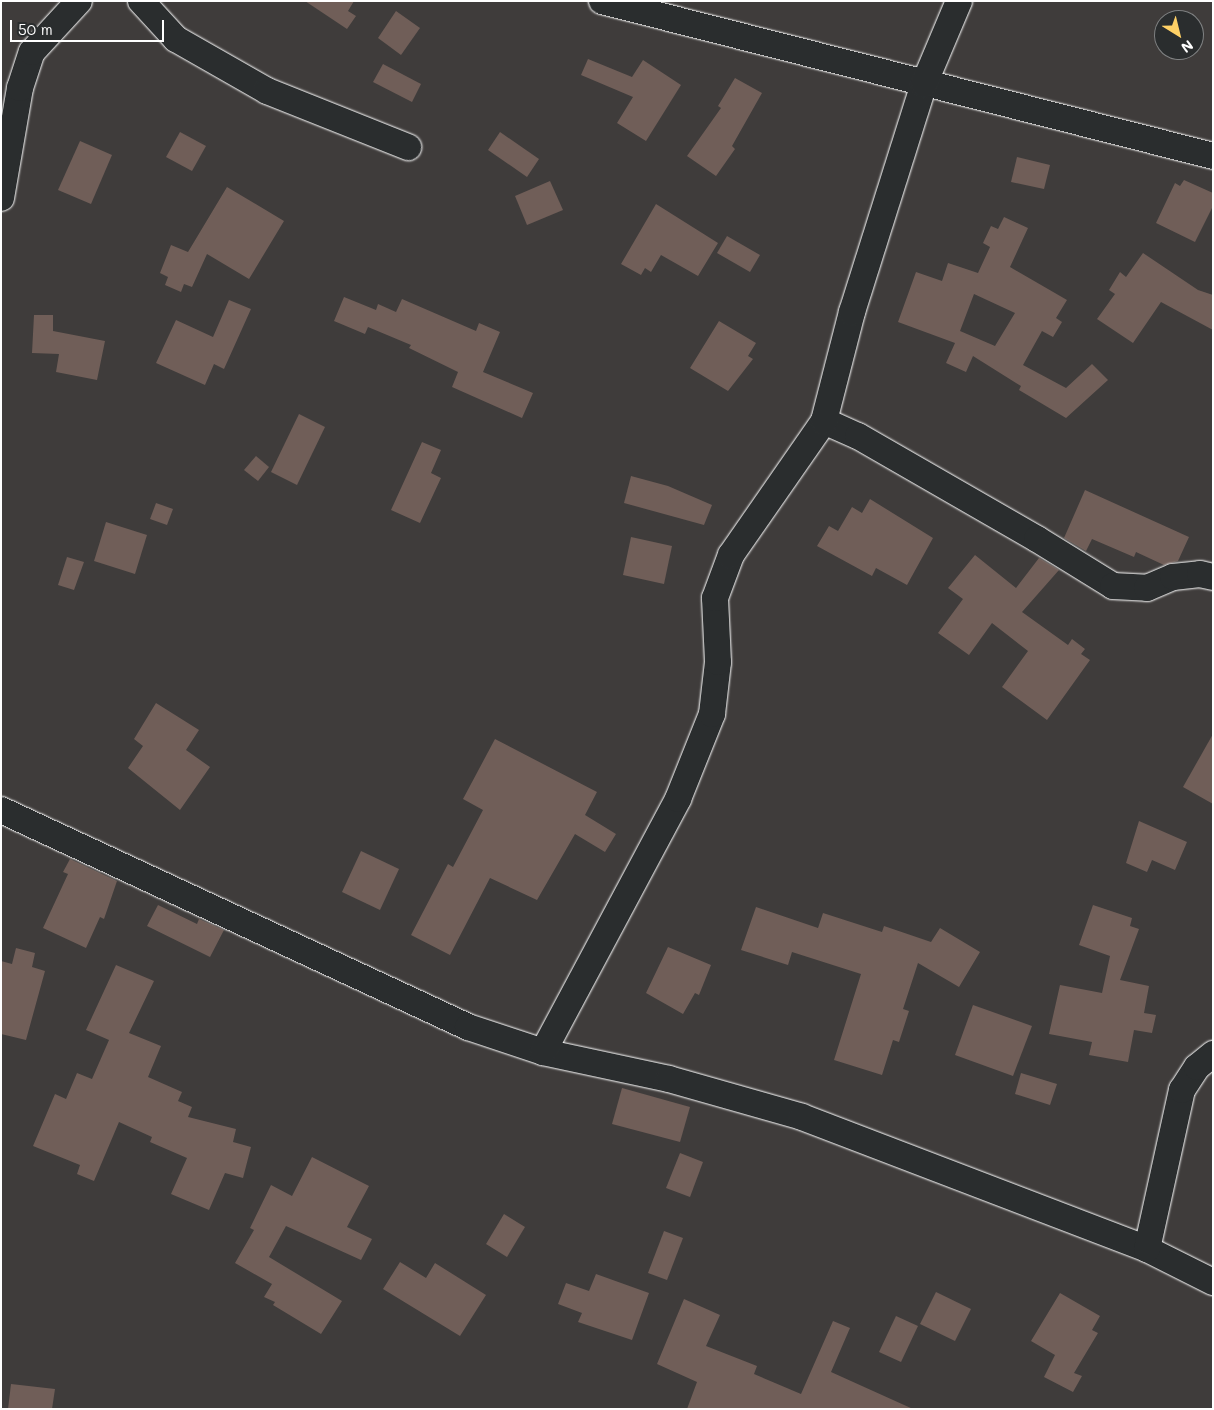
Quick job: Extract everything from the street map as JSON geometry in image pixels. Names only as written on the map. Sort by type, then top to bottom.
[{"type":"street","points":[[1,198],[20,88],[32,52],[79,1]]},
{"type":"street","points":[[141,1],[176,39],[219,65],[316,114],[408,147]]},
{"type":"street","points":[[602,1],[1213,156]]},
{"type":"street","points":[[543,1052],[678,799],[712,714],[718,662],[715,598],[731,554],[824,421],[852,312],[924,84],[959,1]]},
{"type":"street","points":[[824,421],[858,436],[1037,538],[1112,586],[1147,588],[1173,578],[1200,574],[1213,578]]},
{"type":"street","points":[[1,810],[468,1028],[543,1052],[669,1079],[802,1117],[1147,1248],[1213,1282]]},
{"type":"street","points":[[1147,1248],[1182,1090],[1197,1067],[1213,1054]]},
{"type":"building","points":[[305,1],[354,1],[348,11],[356,16],[347,29]]},
{"type":"building","points":[[396,11],[420,28],[401,55],[378,38]]},
{"type":"building","points":[[588,59],[632,77],[643,60],[681,85],[646,141],[617,123],[633,97],[581,75]]},
{"type":"building","points":[[383,64],[421,84],[412,102],[373,82]]},
{"type":"building","points":[[735,78],[762,93],[732,146],[735,149],[716,176],[687,156],[721,108],[718,106]]},
{"type":"building","points":[[180,132],[206,146],[192,171],[166,157]]},
{"type":"building","points":[[500,132],[539,159],[527,177],[488,150]]},
{"type":"building","points":[[80,141],[112,155],[91,204],[58,190]]},
{"type":"building","points":[[1017,157],[1050,165],[1044,189],[1011,182]]},
{"type":"building","points":[[1184,180],[1213,193],[1213,206],[1195,242],[1156,223],[1175,183],[1180,186]]},
{"type":"building","points":[[550,181],[563,210],[527,225],[515,196]]},
{"type":"building","points":[[227,187],[284,221],[249,279],[207,254],[192,287],[184,284],[181,292],[165,285],[168,277],[160,273],[171,245],[188,252]]},
{"type":"building","points":[[656,204],[718,243],[698,276],[661,255],[651,272],[645,268],[641,275],[621,264]]},
{"type":"building","points":[[1004,217],[1028,228],[1010,267],[1067,300],[1056,318],[1062,322],[1053,337],[1042,331],[1023,365],[1066,388],[1092,364],[1108,380],[1066,418],[1019,390],[1021,386],[973,356],[966,372],[946,363],[955,343],[898,322],[916,272],[942,281],[948,263],[978,273],[990,247],[983,243],[991,226],[998,229]],"holes":[[[974,294],[1015,313],[995,346],[960,331]]]},
{"type":"building","points":[[727,236],[760,255],[750,272],[717,253]]},
{"type":"building","points":[[1143,253],[1198,290],[1213,295],[1213,330],[1161,302],[1133,343],[1097,319],[1115,294],[1109,290],[1120,272],[1126,277]]},
{"type":"building","points":[[344,297],[376,310],[378,304],[396,312],[402,299],[476,331],[479,323],[500,332],[483,372],[533,393],[522,418],[452,387],[458,372],[409,348],[411,345],[368,327],[365,334],[334,321]]},
{"type":"building","points":[[229,300],[251,309],[224,369],[214,364],[205,385],[156,363],[176,320],[213,337]]},
{"type":"building","points":[[34,315],[53,315],[53,331],[105,341],[97,380],[56,372],[59,354],[32,353]]},
{"type":"building","points":[[719,321],[756,343],[748,356],[753,359],[728,391],[690,368]]},
{"type":"building","points":[[299,414],[325,427],[297,485],[271,472]]},
{"type":"building","points":[[422,442],[441,450],[431,473],[441,478],[420,523],[391,510]]},
{"type":"building","points":[[256,456],[269,467],[258,481],[244,470]]},
{"type":"building","points":[[631,476],[668,486],[712,505],[704,525],[624,503]]},
{"type":"building","points":[[1085,490],[1189,537],[1178,561],[1164,565],[1136,552],[1134,557],[1092,539],[1086,551],[1064,538]]},
{"type":"building","points":[[870,499],[933,538],[907,585],[876,568],[872,576],[817,546],[829,526],[838,531],[852,507],[862,513]]},
{"type":"building","points":[[156,503],[173,509],[167,525],[150,519]]},
{"type":"building","points":[[106,522],[147,535],[135,574],[94,561]]},
{"type":"building","points":[[631,537],[672,546],[664,584],[623,575]]},
{"type":"building","points":[[975,555],[1016,588],[1039,558],[1059,570],[1022,612],[1068,645],[1072,639],[1085,649],[1081,654],[1090,660],[1047,720],[1002,687],[1028,651],[992,623],[969,655],[938,633],[963,599],[948,588]]},
{"type":"building","points":[[67,557],[84,562],[74,590],[58,585]]},
{"type":"building","points":[[156,703],[199,730],[186,750],[210,767],[180,810],[128,768],[143,746],[134,739]]},
{"type":"building","points":[[1213,734],[1213,804],[1183,787]]},
{"type":"building","points":[[495,739],[597,792],[585,815],[616,834],[605,852],[575,834],[537,900],[490,878],[450,955],[411,935],[448,864],[453,867],[483,810],[463,799]]},
{"type":"building","points":[[1139,821],[1187,842],[1175,870],[1152,860],[1147,872],[1126,863]]},
{"type":"building","points":[[361,851],[399,869],[380,910],[342,892]]},
{"type":"building","points":[[70,859],[117,881],[104,919],[100,917],[86,948],[43,928],[68,874],[63,872]]},
{"type":"building","points":[[158,905],[197,924],[199,919],[224,930],[210,957],[147,926]]},
{"type":"building","points":[[1093,905],[1132,918],[1130,926],[1139,929],[1120,980],[1149,986],[1144,1013],[1156,1015],[1152,1033],[1134,1030],[1128,1062],[1089,1055],[1092,1042],[1049,1034],[1060,985],[1102,993],[1110,956],[1079,945]]},
{"type":"building","points":[[756,907],[818,928],[823,913],[882,932],[884,926],[931,942],[940,928],[980,952],[959,987],[918,963],[903,1009],[909,1011],[899,1042],[893,1040],[882,1075],[834,1060],[861,974],[792,952],[788,965],[741,950]]},
{"type":"building","points":[[668,947],[711,965],[699,995],[695,993],[683,1014],[646,993]]},
{"type":"building","points":[[16,948],[35,953],[32,967],[45,971],[26,1040],[1,1034],[1,961],[12,964]]},
{"type":"building","points":[[116,965],[154,981],[129,1033],[161,1046],[148,1077],[182,1092],[178,1101],[192,1107],[188,1117],[236,1129],[233,1142],[251,1147],[243,1178],[225,1173],[209,1210],[171,1194],[187,1158],[150,1142],[152,1137],[119,1122],[94,1181],[77,1174],[80,1165],[33,1146],[55,1094],[66,1099],[77,1073],[92,1079],[109,1040],[86,1030]]},
{"type":"building","points":[[973,1005],[1032,1026],[1013,1076],[955,1055]]},
{"type":"building","points":[[1021,1073],[1057,1084],[1050,1105],[1015,1094]]},
{"type":"building","points":[[622,1088],[690,1107],[680,1142],[612,1124]]},
{"type":"building","points":[[680,1153],[703,1162],[690,1197],[666,1188]]},
{"type":"building","points":[[312,1157],[369,1186],[347,1227],[372,1239],[361,1260],[286,1226],[269,1257],[342,1301],[321,1334],[273,1305],[275,1302],[264,1297],[272,1284],[235,1263],[254,1230],[250,1228],[271,1185],[292,1196]]},
{"type":"building","points":[[504,1214],[525,1227],[507,1257],[486,1244]]},
{"type":"building","points":[[664,1231],[683,1238],[667,1280],[648,1273]]},
{"type":"building","points":[[400,1262],[426,1278],[435,1263],[486,1295],[460,1336],[383,1289]]},
{"type":"building","points":[[596,1274],[649,1293],[632,1340],[578,1322],[582,1313],[558,1304],[566,1283],[589,1291]]},
{"type":"building","points":[[936,1292],[971,1309],[955,1341],[920,1324]]},
{"type":"building","points":[[1060,1293],[1100,1316],[1092,1330],[1098,1333],[1074,1373],[1082,1376],[1073,1392],[1044,1377],[1055,1355],[1031,1341]]},
{"type":"building","points":[[684,1299],[720,1315],[706,1346],[757,1366],[754,1374],[801,1394],[833,1321],[850,1328],[831,1372],[913,1409],[687,1409],[697,1382],[657,1364]]},
{"type":"building","points":[[896,1316],[918,1326],[901,1362],[879,1352]]},
{"type":"building","points":[[11,1384],[55,1389],[52,1409],[8,1409]]}]
